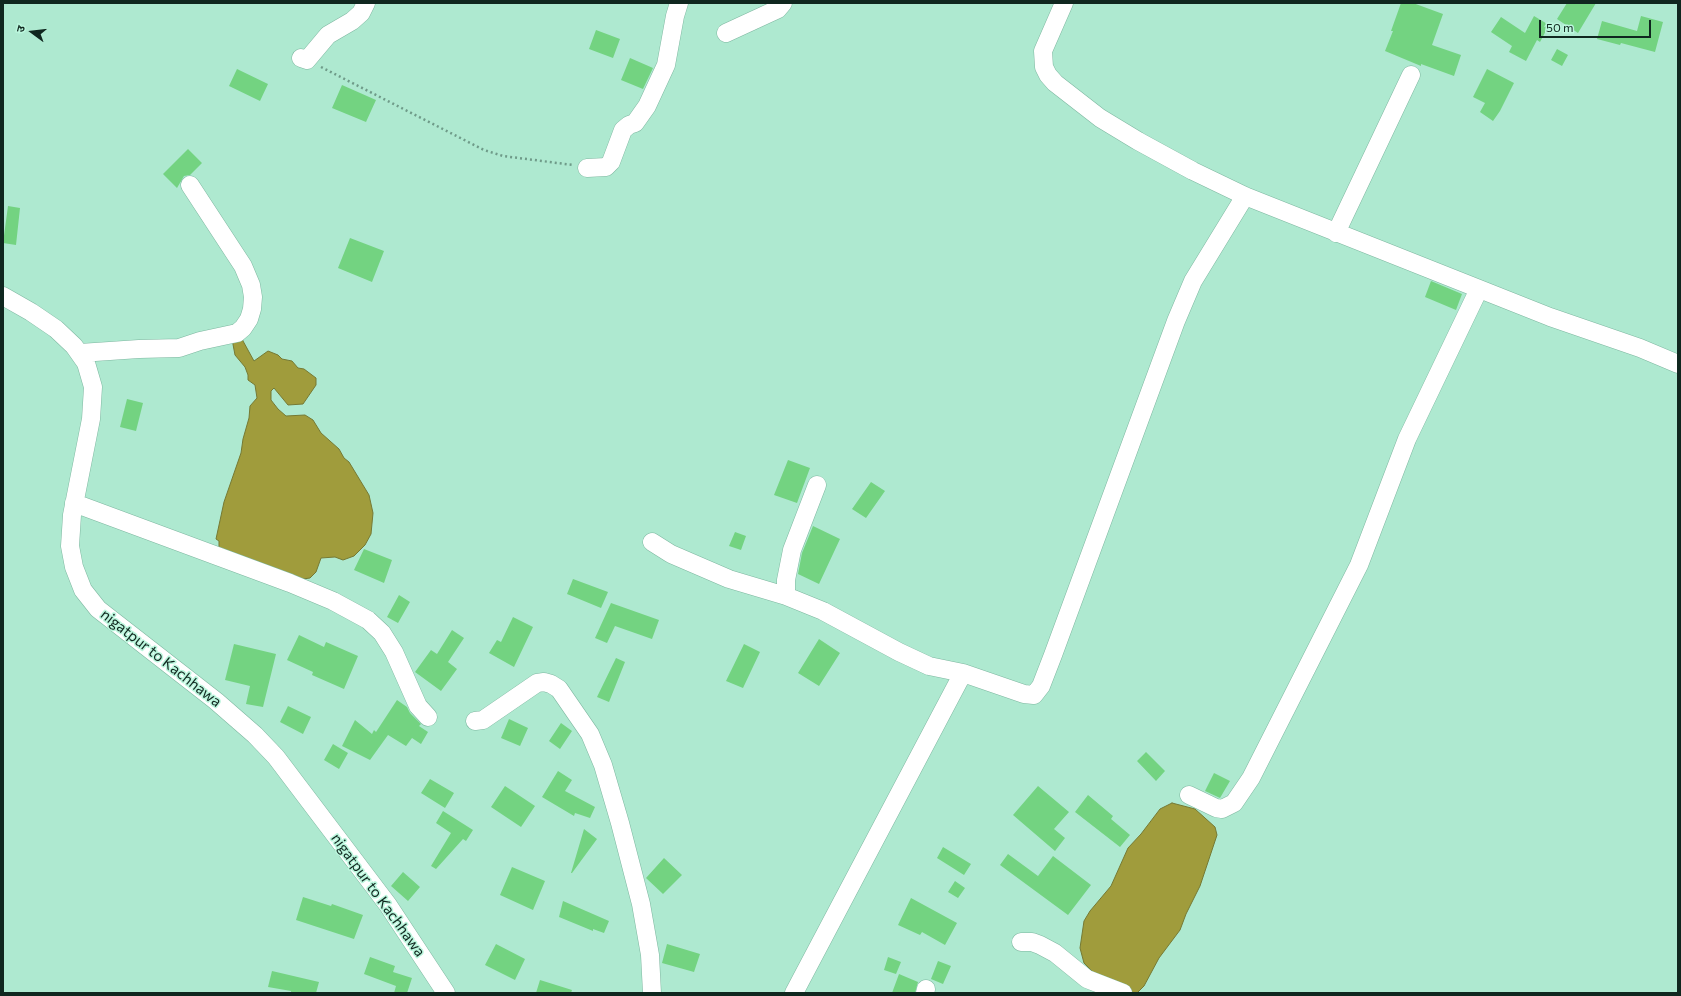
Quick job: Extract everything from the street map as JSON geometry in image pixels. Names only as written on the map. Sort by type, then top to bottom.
[{"type":"street","points":[[304,59],[328,35],[352,21],[361,13],[366,3]]},
{"type":"street","points":[[587,168],[606,167],[611,162],[623,130],[628,125],[635,123],[647,106],[666,65],[675,16],[679,3]]},
{"type":"street","points":[[726,33],[778,9],[783,3]]},
{"type":"street","points":[[1064,3],[1043,51],[1044,67],[1048,75],[1055,83],[1100,118],[1138,142],[1245,196],[1479,289],[1678,364]]},
{"type":"street","points":[[1336,233],[1411,75]]},
{"type":"street","points":[[80,354],[139,349],[179,348],[200,341],[237,333],[243,328],[252,309],[253,298],[251,285],[243,266],[190,185]]},
{"type":"street","points":[[652,542],[671,554],[694,565],[729,579],[786,596],[823,611],[899,652],[923,663],[939,668],[963,672],[1030,695],[1034,695],[1041,686],[1176,321],[1194,281],[1245,196]]},
{"type":"street","points":[[1190,795],[1216,808],[1222,809],[1234,803],[1251,778],[1359,565],[1407,438],[1479,289]]},
{"type":"street","name":"nigatpur to Kachhawa","points":[[3,296],[31,312],[56,329],[80,354],[86,363],[93,387],[91,419],[74,503],[70,546],[74,567],[83,590],[98,609],[216,701],[255,735],[276,757],[388,905],[446,993]]},
{"type":"street","points":[[786,596],[786,580],[792,550],[817,485]]},
{"type":"street","points":[[74,503],[290,583],[333,601],[368,620],[382,633],[394,652],[418,706],[428,717]]},
{"type":"street","points":[[794,993],[963,672]]},
{"type":"street","points":[[475,721],[486,718],[537,683],[544,682],[559,689],[590,734],[603,765],[641,904],[650,955],[652,993]]},
{"type":"street","points":[[1021,942],[1040,944],[1055,953],[1087,979],[1123,993]]},
{"type":"path","points":[[304,59],[484,150],[503,156],[587,168]]},
{"type":"shaded area","points":[[241,335],[254,361],[268,351],[278,355],[282,359],[292,361],[298,368],[304,369],[316,378],[316,385],[303,404],[288,405],[274,388],[271,391],[271,400],[286,416],[305,415],[313,420],[321,433],[339,449],[344,458],[349,462],[369,495],[373,513],[371,534],[365,545],[354,556],[343,560],[335,557],[321,558],[316,572],[310,578],[296,580],[219,552],[219,541],[216,539],[224,502],[241,453],[249,418],[250,406],[257,398],[255,385],[248,380],[245,367],[235,355],[232,339]]},
{"type":"shaded area","points":[[1172,803],[1195,809],[1215,827],[1217,835],[1200,886],[1180,930],[1159,958],[1144,986],[1137,993],[1129,992],[1098,977],[1084,963],[1080,948],[1084,921],[1090,911],[1111,886],[1128,848],[1160,809]]},
{"type":"building","points":[[1401,3],[1413,3],[1443,14],[1432,45],[1461,55],[1454,76],[1421,64],[1421,66],[1385,51],[1393,31],[1391,31]]},
{"type":"building","points":[[1567,3],[1596,3],[1578,33],[1557,19]]},
{"type":"building","points":[[1534,16],[1549,25],[1540,42],[1537,40],[1526,61],[1509,52],[1512,46],[1491,32],[1501,17],[1525,33]]},
{"type":"building","points":[[1641,16],[1663,22],[1655,52],[1621,43],[1620,45],[1597,39],[1602,21],[1637,31]]},
{"type":"building","points":[[596,30],[620,39],[613,58],[589,49]]},
{"type":"building","points":[[1557,49],[1568,55],[1562,66],[1551,60]]},
{"type":"building","points":[[630,58],[653,68],[643,89],[621,80]]},
{"type":"building","points":[[237,69],[268,84],[260,101],[229,86]]},
{"type":"building","points":[[1487,69],[1514,83],[1500,111],[1493,121],[1480,112],[1485,103],[1473,97]]},
{"type":"building","points":[[342,85],[376,100],[366,122],[332,108]]},
{"type":"building","points":[[188,149],[202,163],[190,175],[184,176],[177,188],[163,174]]},
{"type":"building","points":[[8,206],[20,208],[16,245],[3,243]]},
{"type":"building","points":[[350,238],[384,251],[372,282],[338,268]]},
{"type":"building","points":[[1431,281],[1462,294],[1456,310],[1425,297]]},
{"type":"building","points":[[127,399],[143,403],[136,431],[120,427]]},
{"type":"building","points":[[788,460],[810,468],[797,503],[774,495]]},
{"type":"building","points":[[871,482],[885,491],[866,518],[852,509]]},
{"type":"building","points":[[813,526],[840,539],[819,584],[798,574],[802,553]]},
{"type":"building","points":[[735,532],[746,536],[741,550],[729,546]]},
{"type":"building","points":[[364,549],[392,560],[384,583],[354,570]]},
{"type":"building","points":[[573,579],[608,592],[601,608],[567,594]]},
{"type":"building","points":[[399,595],[410,602],[398,623],[387,617]]},
{"type":"building","points":[[611,603],[659,620],[652,639],[615,626],[607,643],[595,638]]},
{"type":"building","points":[[513,617],[533,627],[514,667],[489,653],[497,640],[501,642]]},
{"type":"building","points":[[452,630],[464,638],[448,662],[457,669],[441,691],[415,672],[431,650],[437,654]]},
{"type":"building","points":[[299,635],[324,647],[326,642],[358,656],[344,689],[312,675],[313,672],[287,660]]},
{"type":"building","points":[[819,639],[840,653],[819,686],[798,673]]},
{"type":"building","points":[[234,644],[276,654],[263,707],[246,704],[250,686],[225,680]]},
{"type":"building","points":[[744,644],[760,652],[743,688],[726,681]]},
{"type":"building","points":[[616,658],[625,662],[609,702],[597,697]]},
{"type":"building","points":[[397,700],[407,707],[410,713],[421,724],[419,726],[428,732],[421,744],[412,738],[406,746],[388,735],[370,760],[342,746],[355,720],[372,734],[374,730],[376,732]]},
{"type":"building","points":[[288,706],[311,717],[303,734],[280,722]]},
{"type":"building","points":[[509,719],[528,728],[520,746],[501,738]]},
{"type":"building","points":[[561,723],[572,731],[560,749],[549,741]]},
{"type":"building","points":[[333,744],[348,753],[339,769],[324,760]]},
{"type":"building","points":[[1146,752],[1165,771],[1156,781],[1137,761]]},
{"type":"building","points":[[558,771],[572,780],[565,791],[595,807],[590,818],[575,813],[574,816],[542,797]]},
{"type":"building","points":[[1214,773],[1230,781],[1220,798],[1205,791]]},
{"type":"building","points":[[430,779],[454,793],[445,808],[421,793]]},
{"type":"building","points":[[505,786],[535,806],[521,827],[491,807]]},
{"type":"building","points":[[1038,786],[1069,812],[1054,829],[1065,838],[1055,851],[1013,815]]},
{"type":"building","points":[[1088,795],[1113,816],[1111,819],[1130,835],[1120,847],[1075,812]]},
{"type":"building","points":[[443,811],[473,830],[466,841],[463,839],[436,869],[431,866],[451,833],[436,823]]},
{"type":"building","points":[[584,829],[597,839],[571,873]]},
{"type":"building","points":[[943,847],[971,864],[964,875],[937,858]]},
{"type":"building","points":[[1008,854],[1038,876],[1053,856],[1091,885],[1068,915],[1000,865]]},
{"type":"building","points":[[664,858],[682,875],[663,894],[646,878]]},
{"type":"building","points":[[512,867],[545,881],[533,910],[500,895]]},
{"type":"building","points":[[403,872],[420,887],[408,901],[391,886]]},
{"type":"building","points":[[955,881],[965,888],[958,898],[948,892]]},
{"type":"building","points":[[303,897],[331,906],[332,904],[363,915],[354,939],[296,920]]},
{"type":"building","points":[[911,898],[957,923],[945,945],[922,932],[920,935],[898,925]]},
{"type":"building","points":[[563,901],[609,921],[604,933],[593,929],[593,931],[559,917]]},
{"type":"building","points":[[496,944],[525,959],[515,980],[485,965]]},
{"type":"building","points":[[667,944],[700,954],[694,972],[662,963]]},
{"type":"building","points":[[370,957],[395,966],[393,972],[412,978],[407,993],[394,993],[396,986],[364,974]]},
{"type":"building","points":[[888,957],[901,962],[896,974],[884,970]]},
{"type":"building","points":[[938,961],[951,966],[943,984],[931,979]]},
{"type":"building","points":[[272,971],[319,982],[316,993],[291,993],[291,991],[268,987]]},
{"type":"building","points":[[899,974],[918,982],[915,993],[892,993]]},
{"type":"building","points":[[540,980],[572,990],[571,993],[536,993]]}]
